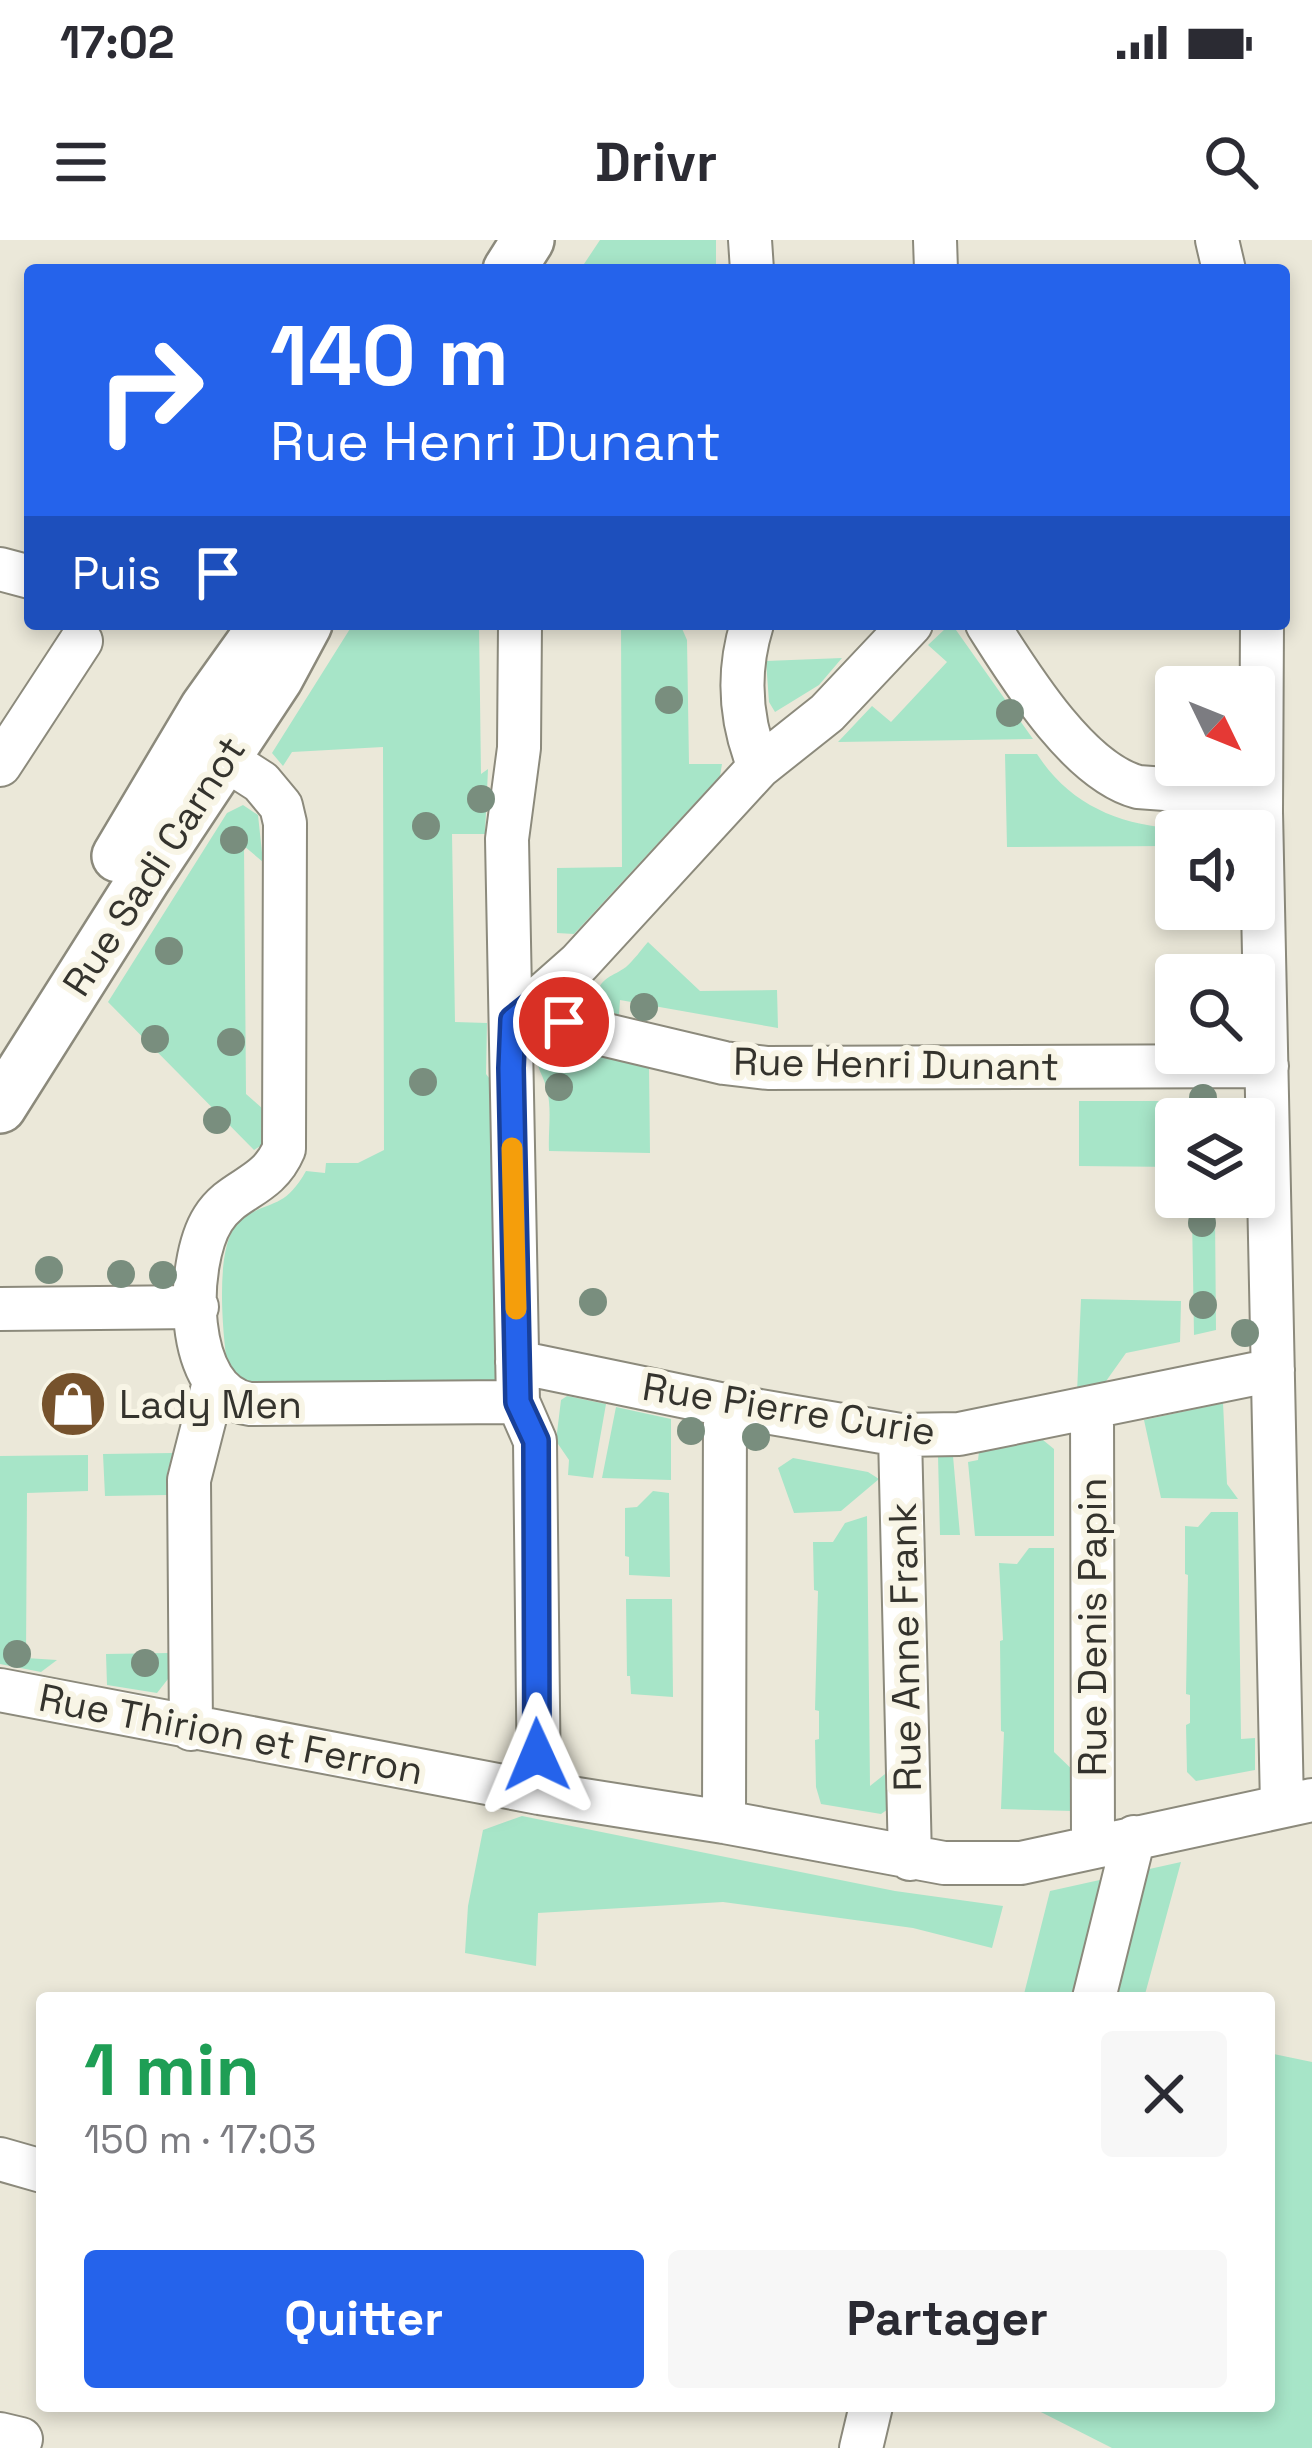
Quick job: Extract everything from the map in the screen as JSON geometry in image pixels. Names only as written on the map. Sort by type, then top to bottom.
[{"type":"main road","name":"Rue Sadi Carnot","points":[[0,1107],[274,630]]},
{"type":"main road","name":"Rue Sadi Carnot","points":[[0,1045],[207,747]]},
{"type":"street","points":[[520,630],[520,748],[508,825],[508,951],[526,1010],[518,1382],[536,1441],[539,1793]]},
{"type":"street","points":[[750,630],[742,662],[744,720],[759,767]]},
{"type":"street","points":[[526,1010],[579,963],[759,767],[827,713],[905,630]]},
{"type":"street","points":[[991,630],[1074,746],[1119,782],[1261,796]]},
{"type":"street","points":[[1262,630],[1265,954]]},
{"type":"street","points":[[0,764],[81,641]]},
{"type":"street","points":[[190,1729],[189,1480],[213,1386],[200,1355],[197,1306],[202,1243],[228,1201],[266,1179],[284,1149],[285,823],[272,792],[207,747]]},
{"type":"street","name":"Rue Henri Dunant","points":[[526,1010],[580,1029],[744,1066],[1155,1066]]},
{"type":"street","points":[[1267,1074],[1273,1370],[1297,1803]]},
{"type":"street","points":[[0,1309],[197,1306]]},
{"type":"street","name":"Rue Pierre Curie","points":[[213,1386],[234,1402],[250,1405],[518,1382],[725,1405],[900,1435],[959,1434],[1273,1370]]},
{"type":"street","points":[[724,1822],[725,1405]]},
{"type":"street","name":"Rue Denis Papin","points":[[1092,1408],[1113,1842],[1095,1992]]},
{"type":"street","name":"Rue Anne Frank","points":[[900,1435],[910,1859]]},
{"type":"street","name":"Rue Thirion et Ferron","points":[[0,1690],[539,1793],[944,1863],[1022,1863],[1297,1803]]},
{"type":"street","points":[[0,2159],[36,2169]]},
{"type":"street","points":[[861,2448],[870,2412]]},
{"type":"street","points":[[0,2434],[21,2439],[18,2448]]},
{"type":"green space","points":[[600,240],[716,240],[716,264],[584,264]]},
{"type":"green space","points":[[349,630],[479,630],[481,774],[488,769],[485,834],[452,834],[455,1022],[487,1023],[486,1074],[493,1083],[498,1385],[247,1385],[228,1370],[222,1291],[232,1232],[250,1214],[290,1193],[306,1171],[325,1173],[326,1163],[358,1163],[384,1150],[383,747],[292,752],[283,766],[272,753]]},
{"type":"green space","points":[[621,630],[683,630],[687,640],[689,764],[722,764],[720,776],[574,934],[557,933],[557,868],[622,867]]},
{"type":"green space","points":[[944,630],[956,630],[1033,739],[838,742],[872,706],[891,722],[947,662],[928,645]]},
{"type":"green space","points":[[842,658],[819,685],[775,712],[769,702],[766,661]]},
{"type":"green space","points":[[1005,754],[1037,754],[1063,785],[1094,807],[1155,825],[1155,846],[1007,847]]},
{"type":"green space","points":[[243,805],[258,815],[263,862],[244,846],[246,1094],[263,1109],[262,1145],[254,1150],[108,1002],[227,813]]},
{"type":"green space","points":[[648,942],[700,991],[777,990],[778,1028],[620,1000],[619,1015],[603,1008],[596,994],[602,984],[626,967]]},
{"type":"green space","points":[[554,1040],[649,1065],[650,1153],[549,1151],[548,1097],[537,1057],[541,1043]]},
{"type":"green space","points":[[1079,1101],[1155,1101],[1155,1167],[1079,1166]]},
{"type":"green space","points":[[1192,1218],[1215,1218],[1216,1330],[1194,1335]]},
{"type":"green space","points":[[1081,1299],[1181,1301],[1180,1342],[1126,1353],[1099,1391],[1077,1393]]},
{"type":"green space","points":[[567,1396],[606,1404],[593,1478],[568,1475],[569,1460],[556,1441],[561,1400]]},
{"type":"green space","points":[[1223,1403],[1227,1484],[1238,1499],[1161,1498],[1144,1420]]},
{"type":"green space","points":[[616,1407],[671,1419],[671,1480],[602,1478]]},
{"type":"green space","points":[[1043,1440],[1054,1449],[1054,1536],[975,1536],[968,1462],[978,1460],[979,1452]]},
{"type":"green space","points":[[173,1453],[167,1495],[105,1496],[103,1454]]},
{"type":"green space","points":[[88,1455],[88,1491],[27,1493],[26,1658],[57,1660],[41,1672],[0,1664],[0,1456]]},
{"type":"green space","points":[[938,1456],[953,1456],[960,1535],[940,1535]]},
{"type":"green space","points":[[793,1458],[868,1472],[879,1479],[841,1511],[794,1513],[778,1468]]},
{"type":"green space","points":[[653,1491],[669,1493],[670,1577],[629,1575],[629,1557],[625,1556],[625,1508],[637,1507]]},
{"type":"green space","points":[[1211,1512],[1238,1512],[1241,1739],[1255,1738],[1255,1770],[1196,1781],[1187,1772],[1190,1695],[1186,1694],[1185,1526],[1198,1527]]},
{"type":"green space","points":[[867,1516],[870,1786],[895,1766],[897,1803],[881,1814],[821,1804],[816,1787],[818,1591],[814,1590],[813,1542],[833,1542],[845,1523]]},
{"type":"green space","points":[[1029,1548],[1054,1548],[1054,1752],[1082,1779],[1073,1811],[1001,1809],[1004,1732],[999,1563],[1017,1564]]},
{"type":"green space","points":[[626,1599],[672,1599],[673,1697],[631,1694]]},
{"type":"green space","points":[[169,1653],[168,1679],[157,1693],[107,1685],[106,1654]]},
{"type":"green space","points":[[522,1816],[895,1891],[1003,1906],[992,1948],[913,1928],[723,1902],[538,1913],[536,1966],[465,1953],[468,1906],[483,1830]]},
{"type":"green space","points":[[1181,1862],[1146,1992],[1025,1992],[1050,1891]]},
{"type":"green space","points":[[1275,2054],[1312,2062],[1312,2448],[1112,2448],[1041,2412],[1275,2412]]},
{"type":"slow traffic","points":[[512,1148],[516,1309]]},
{"type":"place","name":"Lady Men","points":[[73,1404]]},
{"type":"route","points":[[537,1755],[536,1441],[518,1402],[511,1068],[513,1020],[538,1000],[564,1022]]}]
